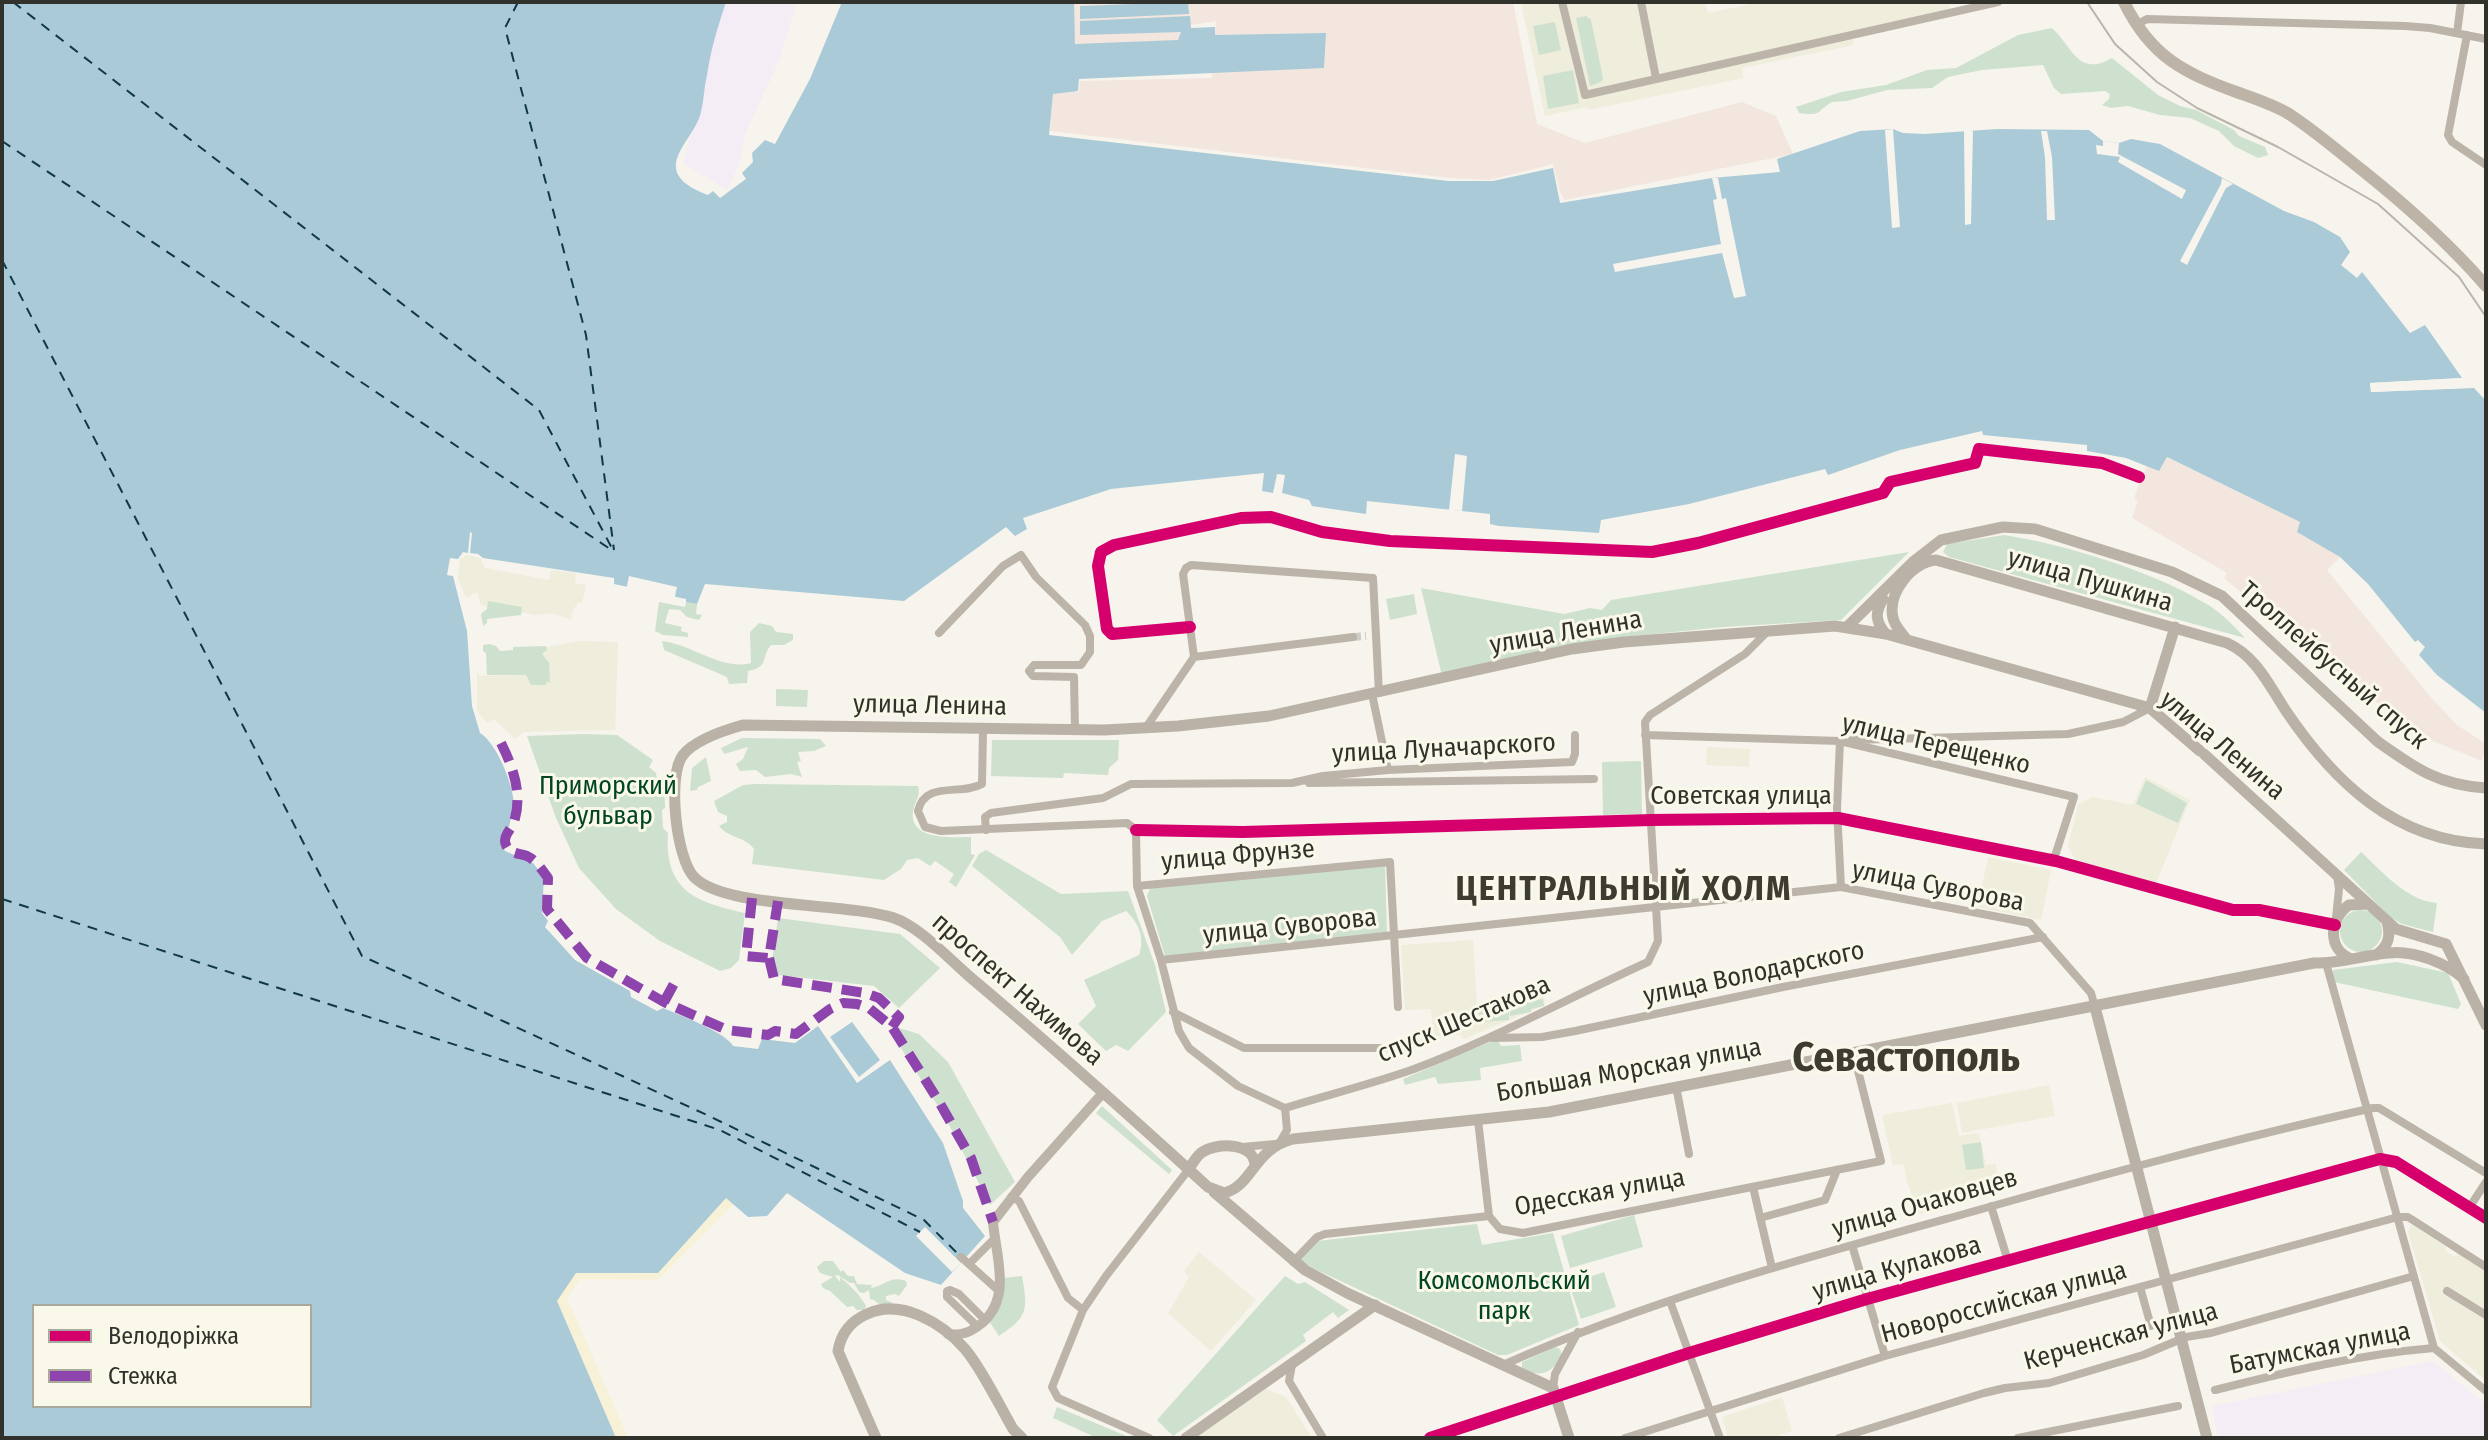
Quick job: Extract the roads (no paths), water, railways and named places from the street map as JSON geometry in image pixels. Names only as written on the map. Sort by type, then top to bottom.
[{"type":"main road","points":[[2124,2],[2152,46],[2179,68],[2269,104],[2307,126],[2422,218],[2486,286]]},
{"type":"main road","name":"Троллейбусный спуск","points":[[1848,626],[1934,543],[1950,536],[2003,527],[2035,529],[2172,572],[2232,604],[2377,741],[2438,780],[2486,788]]},
{"type":"main road","name":"улица Пушкина","points":[[1908,640],[1892,615],[1896,593],[1922,563],[1941,561],[2227,643],[2248,655],[2307,742],[2330,770],[2357,794],[2390,816],[2435,836],[2486,844]]},
{"type":"main road","name":"Троллейбусный спуск","points":[[1886,634],[1877,623],[1876,615],[1892,585]]},
{"type":"main road","name":"улица Ленина","points":[[735,727],[1145,729],[1255,718],[1572,649],[1770,629],[1848,626],[2150,708],[2368,904]]},
{"type":"main road","points":[[2150,708],[2175,627]]},
{"type":"main road","name":"проспект Нахимова","points":[[735,727],[687,751],[677,766],[678,839],[683,861],[704,885],[721,893],[876,914],[910,926],[1031,1028],[1293,1262],[1347,1293],[1554,1392]]},
{"type":"main road","points":[[2320,963],[2334,926],[2349,905],[2368,904],[2396,929],[2446,944],[2485,1023]]},
{"type":"main road","points":[[2376,955],[2388,941],[2386,921]]},
{"type":"main road","points":[[2334,926],[2338,951],[2353,959],[2392,952],[2442,962],[2464,979]]},
{"type":"main road","name":"Большая Морская улица","points":[[1278,1143],[1549,1112],[1853,1051],[2353,959]]},
{"type":"main road","points":[[2095,1007],[2207,1438]]},
{"type":"main road","points":[[1208,1187],[1224,1193],[1237,1187],[1278,1143]]},
{"type":"main road","points":[[1189,1169],[1204,1151],[1242,1147],[1254,1155],[1255,1165]]},
{"type":"main road","points":[[1237,1187],[1236,1204],[1244,1218]]},
{"type":"main road","points":[[1186,1438],[1375,1305]]},
{"type":"main road","points":[[876,1438],[838,1351],[847,1327],[864,1315],[891,1307],[913,1312],[965,1350],[1013,1429],[1022,1438]]},
{"type":"main road","points":[[1554,1392],[1569,1438]]},
{"type":"street","points":[[1641,2],[1656,78]]},
{"type":"street","points":[[1567,3],[1575,62],[1580,70],[1585,95],[1998,2]]},
{"type":"street","points":[[2457,33],[2461,2]]},
{"type":"street","points":[[2136,25],[2147,19],[2405,26],[2486,39]]},
{"type":"street","points":[[2467,35],[2448,135],[2452,142],[2486,165]]},
{"type":"street","points":[[1190,627],[1112,634],[1107,629],[1100,577],[1101,552],[1114,545],[1241,518],[1271,517],[1322,532],[1390,541],[1652,552],[1698,543],[1883,493],[1890,482],[1975,463],[1979,449],[2102,463],[2139,477]]},
{"type":"street","points":[[939,633],[1003,566],[1021,555],[1036,577],[1085,625],[1090,636],[1090,652],[1081,665],[1034,665],[1029,671],[1033,676],[1074,677],[1075,730]]},
{"type":"street","points":[[1145,729],[1194,657],[1183,574],[1186,568],[1191,565],[1373,578],[1371,636],[1388,770]]},
{"type":"street","points":[[1657,907],[1645,722],[1650,715],[1745,654],[1770,629]]},
{"type":"street","points":[[1194,657],[1353,637]]},
{"type":"street","points":[[1841,887],[1838,818],[1840,741],[2068,734],[2123,722],[2150,708]]},
{"type":"street","name":"Советская улица","points":[[983,729],[982,784],[934,792],[921,801],[918,811],[921,822],[930,830],[1127,823],[1136,830],[1243,832],[1838,818],[2046,860],[2233,910],[2259,910],[2334,926]]},
{"type":"street","name":"улица Луначарского","points":[[1292,783],[1323,776],[1388,770],[1572,762],[1575,735]]},
{"type":"street","name":"улица Терещенко","points":[[1645,735],[1840,741],[2074,797],[2055,856],[2046,860]]},
{"type":"street","points":[[1501,765],[1501,782]]},
{"type":"street","name":"улица Луначарского","points":[[986,830],[985,817],[991,813],[1103,798],[1131,784],[1594,779]]},
{"type":"street","points":[[1389,828],[1389,839]]},
{"type":"street","points":[[1136,830],[1137,886],[1161,960],[1179,1031],[1189,1048],[1238,1086],[1285,1108],[1287,1130],[1278,1143],[1242,1147]]},
{"type":"street","name":"улица Фрунзе","points":[[1137,886],[1390,862],[1392,936]]},
{"type":"street","points":[[2334,926],[2339,889],[2336,875]]},
{"type":"street","name":"улица Суворова","points":[[1161,960],[1841,887],[2030,923],[2091,993],[2095,1007]]},
{"type":"street","name":"спуск Шестакова","points":[[1285,1108],[1412,1069],[1487,1038],[1648,962],[1658,941],[1657,907]]},
{"type":"street","points":[[1392,936],[1398,1007]]},
{"type":"street","name":"улица Володарского","points":[[1487,1038],[1542,1037],[2043,937]]},
{"type":"street","points":[[2320,963],[2398,1217],[2434,1348],[2486,1391]]},
{"type":"street","points":[[1173,1012],[1244,1048],[1408,1048]]},
{"type":"street","name":"Одесская улица","points":[[1293,1262],[1317,1237],[1325,1234],[1489,1216],[1500,1229],[1523,1233],[1881,1161],[1853,1051]]},
{"type":"street","points":[[1676,1086],[1689,1154]]},
{"type":"street","points":[[965,1350],[968,1336],[998,1304],[1000,1292],[993,1222],[1011,1197],[1102,1094]]},
{"type":"street","points":[[2366,1110],[2379,1108],[2486,1173]]},
{"type":"street","name":"улица Очаковцев","points":[[1503,1365],[1578,1332],[1772,1268],[2135,1167],[2366,1110]]},
{"type":"street","points":[[1478,1120],[1489,1216]]},
{"type":"street","points":[[2380,1159],[2396,1162],[2486,1218]]},
{"type":"street","name":"улица Кулакова","points":[[1430,1438],[1554,1392],[1867,1299],[2380,1159]]},
{"type":"street","points":[[1149,1438],[1058,1398],[1052,1385],[1083,1310],[1189,1169]]},
{"type":"street","points":[[1760,1218],[1825,1200],[1837,1170]]},
{"type":"street","points":[[2469,1208],[2486,1182]]},
{"type":"street","points":[[1753,1187],[1772,1268]]},
{"type":"street","points":[[1011,1197],[1019,1201],[1068,1298],[1083,1310]]},
{"type":"street","points":[[1991,1206],[2008,1261]]},
{"type":"street","points":[[2398,1217],[2408,1217],[2486,1267]]},
{"type":"street","name":"Новороссийская улица","points":[[1625,1438],[1885,1356],[2398,1217]]},
{"type":"street","points":[[970,1263],[995,1238]]},
{"type":"street","points":[[1852,1245],[1885,1356]]},
{"type":"street","points":[[961,1257],[1000,1292]]},
{"type":"street","name":"Керченская улица","points":[[1839,1438],[1984,1393],[2049,1383],[2143,1355],[2182,1338],[2211,1333],[2414,1276]]},
{"type":"street","points":[[2140,1287],[2151,1326]]},
{"type":"street","points":[[2447,1291],[2486,1315]]},
{"type":"street","points":[[1670,1301],[1720,1438]]},
{"type":"street","points":[[947,1334],[967,1333],[980,1325]]},
{"type":"street","points":[[1554,1392],[1555,1374],[1578,1332]]},
{"type":"street","name":"Батумская улица","points":[[2215,1390],[2384,1352],[2434,1348]]},
{"type":"street","points":[[1292,1364],[1289,1381],[1323,1438]]},
{"type":"street","points":[[2018,1438],[2178,1406]]},
{"type":"water","points":[[2,2],[726,2],[711,56],[701,112],[676,161],[677,173],[688,185],[708,195],[713,191],[720,198],[746,179],[742,173],[753,162],[752,153],[765,140],[775,144],[810,79],[842,2],[1074,2],[1075,44],[1178,40],[1181,32],[1080,35],[1080,21],[1190,16],[1191,28],[1215,27],[1215,35],[1326,33],[1324,68],[1079,79],[1078,91],[1053,94],[1049,135],[1448,181],[1493,181],[1553,168],[1560,203],[1712,178],[1780,172],[1777,159],[1860,131],[1893,129],[1903,133],[1925,134],[1997,129],[2089,130],[2103,141],[2119,143],[2131,139],[2160,144],[2284,211],[2314,222],[2340,237],[2350,252],[2341,265],[2357,278],[2362,272],[2410,333],[2425,325],[2462,378],[2370,383],[2371,392],[2474,388],[2486,401],[2486,713],[2437,675],[2419,655],[2425,647],[2418,640],[2415,642],[2368,584],[2340,557],[2297,532],[2300,522],[2167,457],[2159,471],[2126,458],[2087,451],[2087,445],[1983,435],[1982,431],[1900,450],[1828,475],[1825,469],[1689,504],[1601,520],[1599,533],[1499,526],[1490,524],[1490,514],[1367,501],[1366,514],[1312,506],[1309,500],[1282,493],[1285,475],[1277,474],[1273,493],[1262,491],[1264,473],[1111,489],[1023,518],[1027,529],[1015,536],[1006,527],[904,601],[705,584],[697,604],[614,584],[614,578],[483,558],[470,553],[470,532],[468,553],[463,552],[458,559],[450,558],[447,575],[453,576],[467,631],[472,706],[480,733],[493,746],[512,789],[514,810],[509,827],[500,838],[505,851],[533,863],[544,877],[542,913],[548,921],[545,927],[575,960],[630,991],[631,997],[657,1011],[663,1008],[701,1024],[733,1046],[758,1049],[762,1039],[795,1043],[818,1026],[857,1083],[890,1060],[943,1143],[963,1208],[985,1236],[941,1285],[905,1273],[787,1193],[767,1216],[748,1217],[726,1198],[658,1273],[576,1273],[557,1301],[616,1438],[2,1438]]},
{"type":"water","points":[[1188,2],[1189,14],[1080,19],[1080,6]]},
{"type":"water","points":[[852,1022],[880,1060],[859,1077],[830,1037]]},
{"type":"tunnel","points":[[1353,637],[1366,636]]},
{"type":"railway","points":[[2087,2],[2115,44],[2157,82],[2197,108],[2278,147],[2378,204],[2459,277],[2486,317]]},
{"type":"district","name":"ЦЕНТРАЛЬНЫЙ ХОЛМ","points":[[1624,891]]},
{"type":"district","name":"Севастополь","points":[[1906,1059]]},
{"type":"park label","name":"Приморский бульвар","points":[[608,802]]},
{"type":"park label","name":"Комсомольский парк","points":[[1504,1297]]}]
